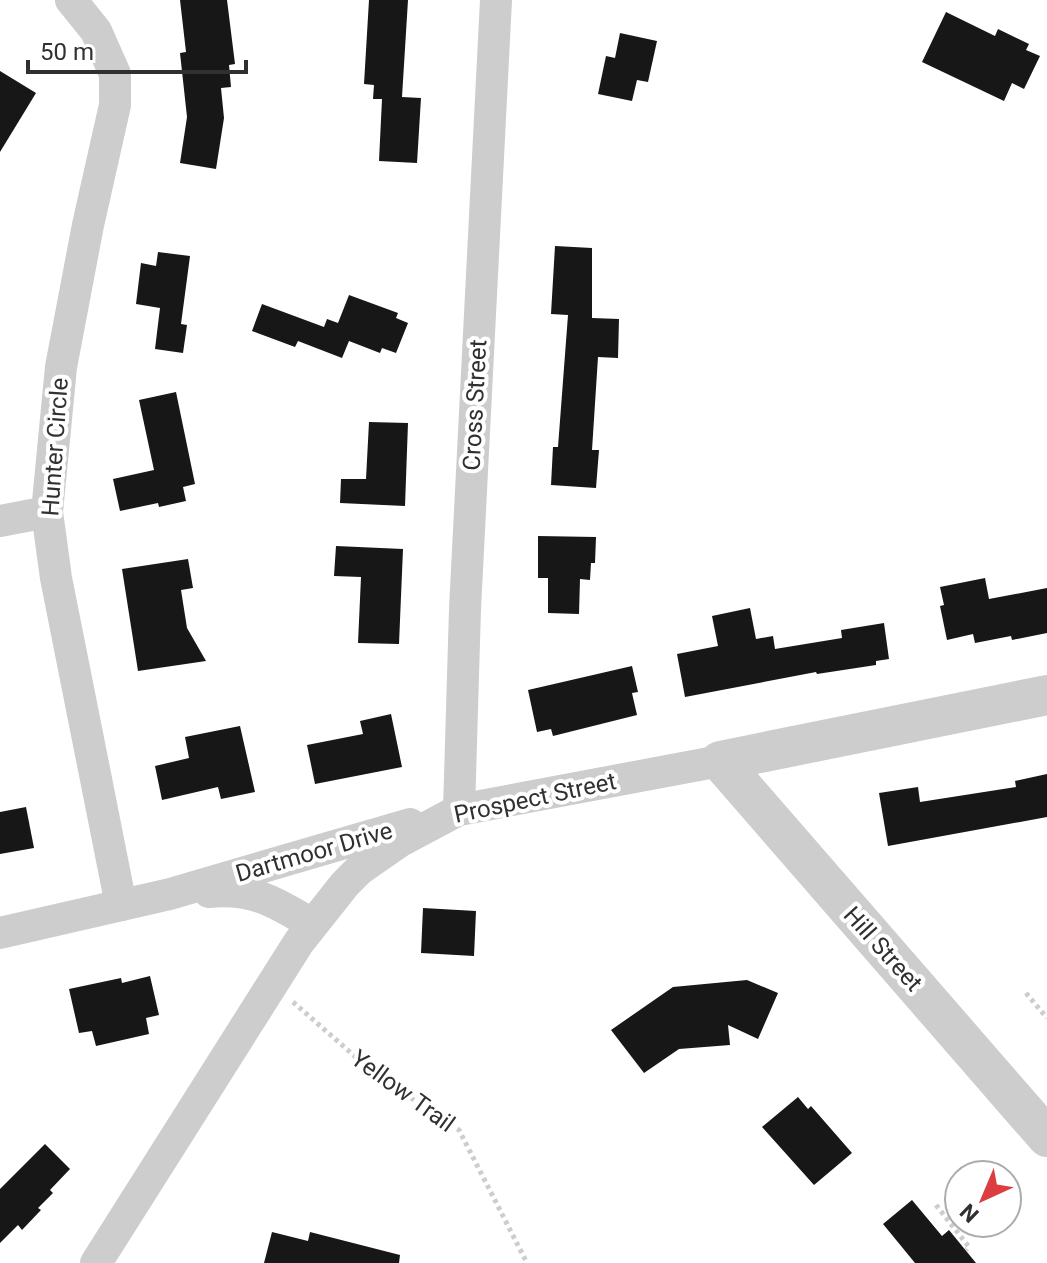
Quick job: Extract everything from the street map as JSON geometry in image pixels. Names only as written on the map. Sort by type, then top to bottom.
[{"type":"street","name":"Hunter Circle","points":[[71,0],[96,31],[115,74],[115,105],[61,367],[47,512],[56,578],[121,905]]},
{"type":"street","name":"Cross Street","points":[[459,810],[465,609],[496,0]]},
{"type":"street","points":[[0,521],[47,512]]},
{"type":"street","name":"Prospect Street","points":[[96,1263],[312,924],[360,869],[399,842],[459,810],[1047,695]]},
{"type":"street","name":"Hill Street","points":[[720,761],[1047,1137]]},
{"type":"street","name":"Dartmoor Drive","points":[[0,933],[170,894],[459,810]]},
{"type":"street","points":[[290,859],[345,884]]},
{"type":"street","name":"Dartmoor Drive","points":[[170,894],[227,890],[247,892],[275,902],[312,924]]},
{"type":"path","name":"Yellow Trail","points":[[273,984],[375,1074],[459,1130],[527,1263]]},
{"type":"path","points":[[1026,993],[1047,1018]]},
{"type":"path","points":[[936,1205],[969,1247],[966,1250]]},
{"type":"building","points":[[180,0],[227,0],[235,64],[229,65],[231,87],[221,88],[224,118],[216,169],[180,163],[187,117],[180,53],[186,52]]},
{"type":"building","points":[[369,0],[408,0],[402,97],[421,98],[417,163],[379,161],[382,99],[373,99],[374,85],[364,84]]},
{"type":"building","points":[[946,12],[995,36],[998,29],[1029,44],[1026,50],[1040,56],[1024,89],[1012,83],[1004,101],[922,62]]},
{"type":"building","points":[[620,33],[657,41],[648,82],[637,80],[632,101],[598,94],[606,56],[615,58]]},
{"type":"building","points":[[0,71],[36,93],[0,152]]},
{"type":"building","points":[[555,246],[592,248],[592,318],[619,319],[618,358],[598,357],[592,450],[599,450],[596,488],[551,485],[553,447],[558,447],[568,315],[551,314]]},
{"type":"building","points":[[158,252],[190,256],[181,324],[187,325],[183,353],[155,349],[160,308],[136,304],[141,263],[156,266]]},
{"type":"building","points":[[349,295],[398,313],[396,318],[408,323],[396,353],[382,348],[380,353],[349,341],[342,358],[298,341],[295,347],[252,331],[262,304],[324,327],[327,319],[338,323]]},
{"type":"building","points":[[176,392],[195,484],[183,487],[186,501],[120,511],[113,479],[154,470],[139,400]]},
{"type":"building","points":[[369,422],[408,423],[405,506],[340,503],[341,479],[366,479]]},
{"type":"building","points":[[538,536],[596,537],[595,563],[591,563],[590,580],[580,579],[579,614],[548,613],[548,578],[538,578]]},
{"type":"building","points":[[336,546],[403,549],[399,644],[358,643],[361,577],[334,576]]},
{"type":"building","points":[[188,559],[193,588],[181,590],[187,628],[206,661],[138,671],[122,569]]},
{"type":"building","points":[[985,578],[989,599],[1047,588],[1047,633],[975,643],[973,634],[947,640],[940,606],[944,605],[940,587]]},
{"type":"building","points":[[750,608],[756,639],[773,636],[775,649],[842,638],[841,630],[884,623],[889,659],[876,661],[876,665],[816,672],[685,697],[677,654],[718,646],[712,616]]},
{"type":"building","points":[[632,666],[638,692],[632,693],[637,715],[553,736],[551,729],[537,732],[528,690]]},
{"type":"building","points":[[391,714],[402,767],[315,784],[307,745],[363,734],[360,721]]},
{"type":"building","points":[[240,726],[255,792],[221,799],[218,787],[162,800],[155,766],[189,758],[185,737]]},
{"type":"building","points":[[1047,774],[1047,817],[888,846],[879,793],[918,787],[920,802],[1016,787],[1015,781]]},
{"type":"building","points":[[26,807],[34,848],[0,854],[0,812]]},
{"type":"building","points":[[423,908],[476,911],[474,956],[421,953]]},
{"type":"building","points":[[150,976],[159,1015],[146,1018],[149,1034],[96,1046],[92,1031],[79,1033],[69,989],[121,978],[122,983]]},
{"type":"building","points":[[747,980],[778,993],[758,1039],[728,1025],[730,1045],[679,1049],[644,1073],[611,1030],[673,987]]},
{"type":"building","points":[[798,1097],[808,1109],[811,1106],[852,1153],[814,1185],[762,1127]]},
{"type":"building","points":[[45,1144],[70,1169],[50,1190],[53,1193],[38,1208],[41,1210],[22,1230],[18,1225],[0,1243],[0,1189]]},
{"type":"building","points":[[912,1200],[943,1235],[943,1239],[956,1239],[976,1263],[915,1263],[883,1224]]},
{"type":"building","points":[[272,1232],[308,1241],[310,1232],[400,1255],[399,1263],[264,1263]]}]
